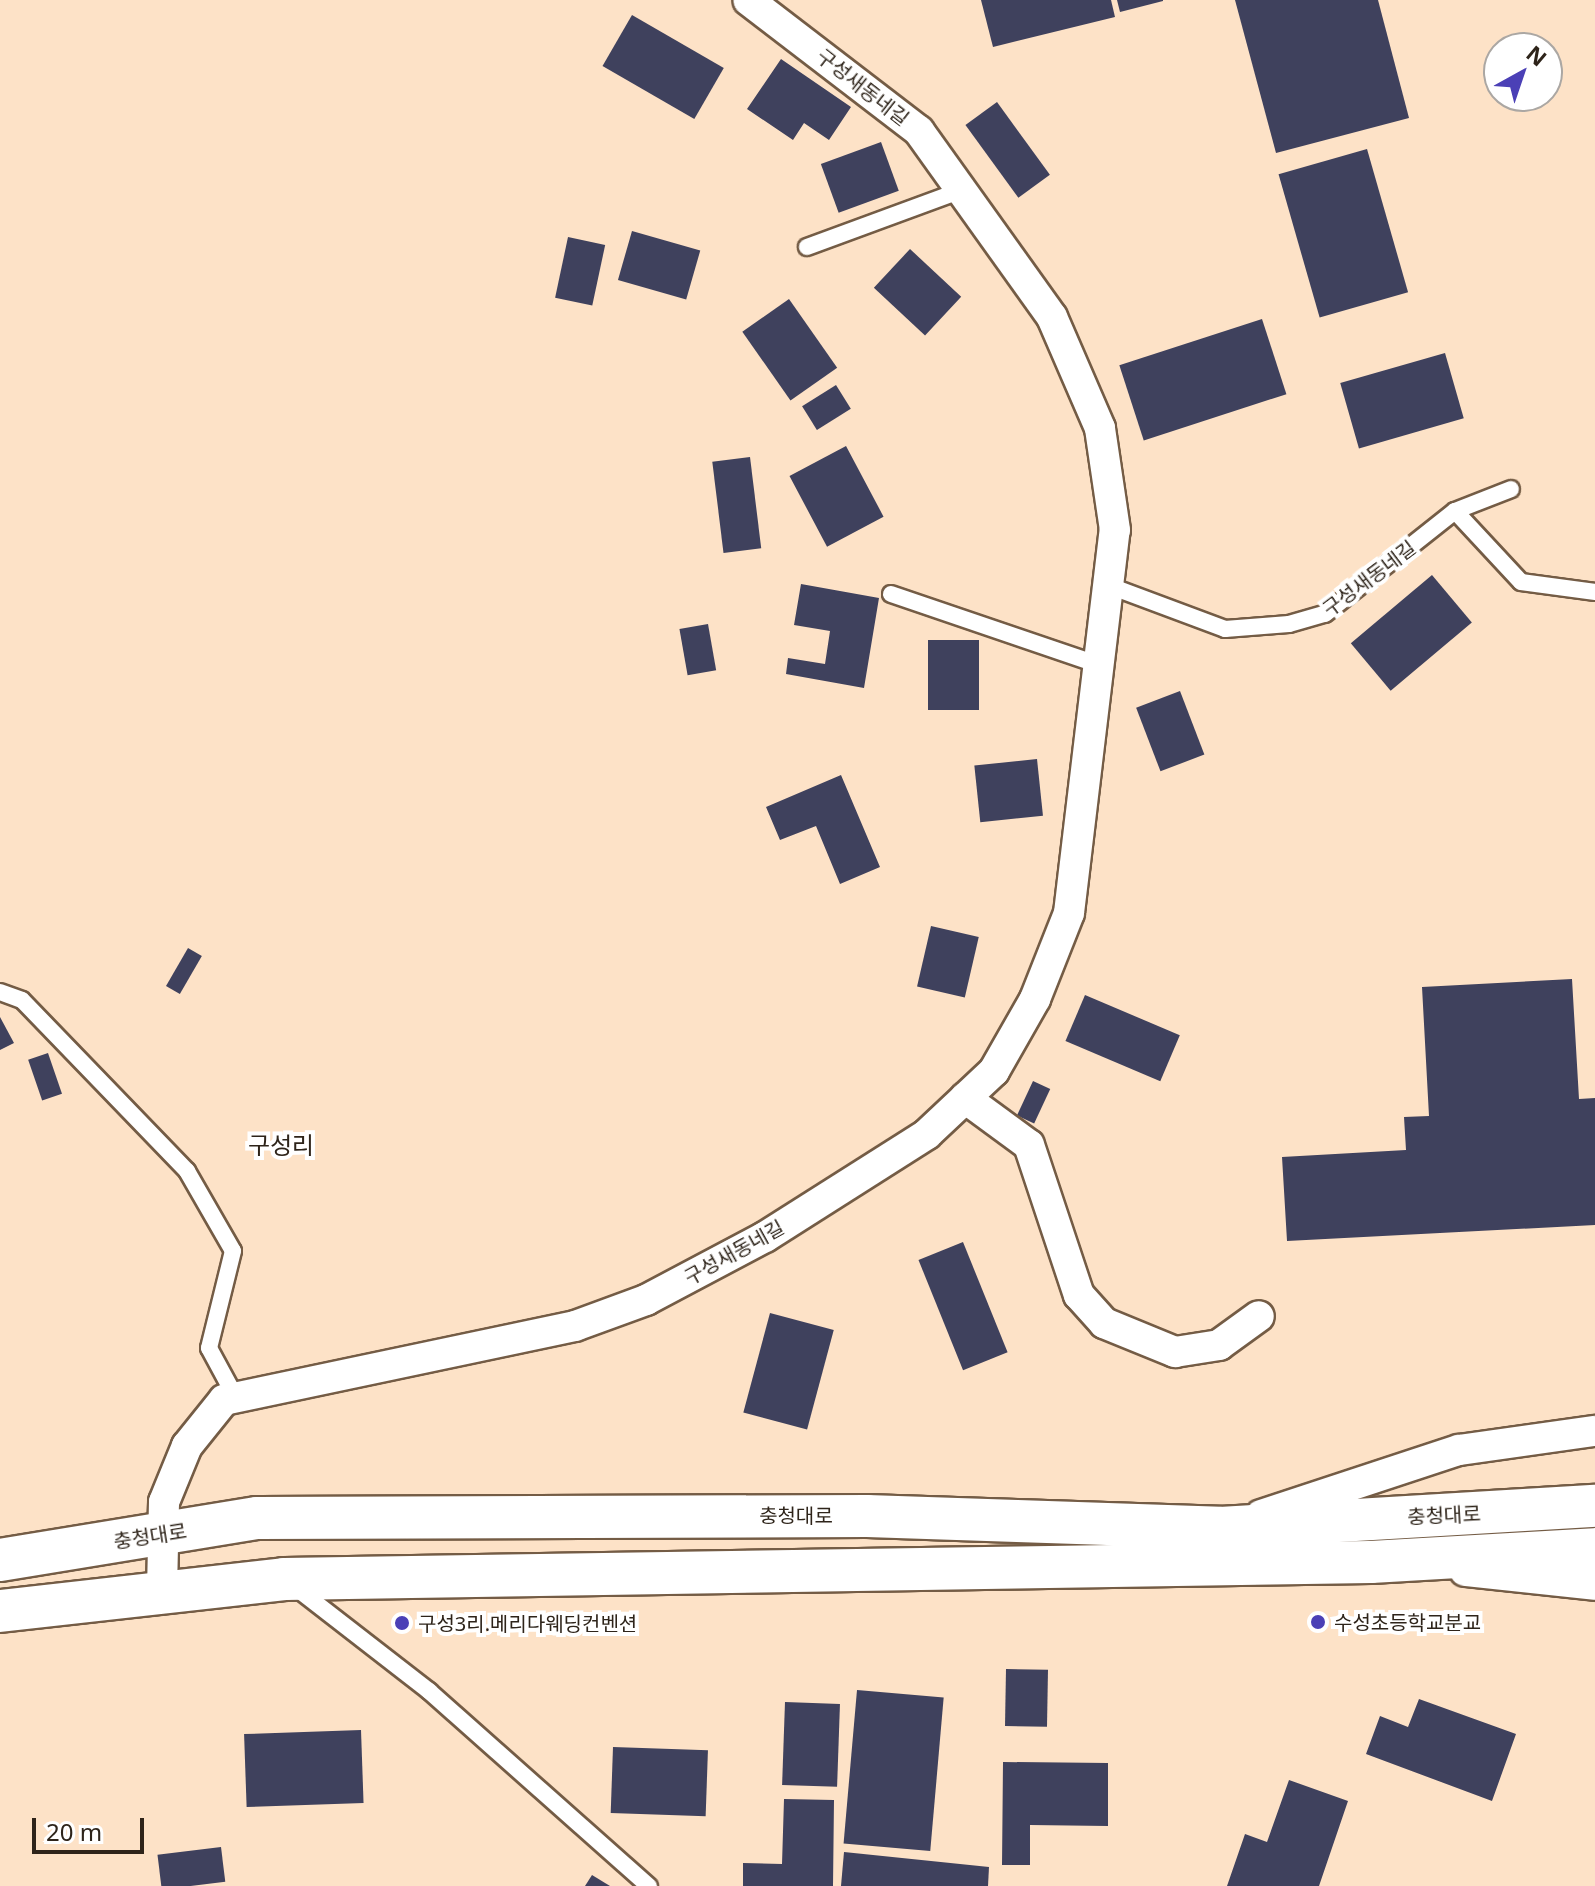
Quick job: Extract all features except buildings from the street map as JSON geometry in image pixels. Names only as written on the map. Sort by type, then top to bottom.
[{"type":"main road","name":"충청대로","points":[[0,1560],[257,1518],[867,1516],[1220,1528],[1595,1506]]},
{"type":"main road","points":[[0,1611],[162,1590],[284,1579],[1371,1562],[1595,1549]]},
{"type":"street","name":"구성새동네길","points":[[162,1590],[164,1502],[187,1446],[224,1400],[575,1326],[646,1300],[778,1229],[927,1134],[994,1071],[1035,999],[1069,913],[1102,666],[1115,530],[1100,428],[1052,317],[919,131],[748,0]]},
{"type":"street","points":[[965,1098],[1029,1145],[1079,1295],[1104,1323],[1175,1352],[1219,1345],[1259,1316]]},
{"type":"street","points":[[1220,1528],[1459,1450],[1595,1431]]},
{"type":"street","points":[[1371,1562],[1595,1585]]},
{"type":"lane","points":[[807,247],[962,190]]},
{"type":"lane","name":"구성새동네길","points":[[1110,586],[1225,629],[1289,624],[1325,614],[1455,511],[1511,489]]},
{"type":"lane","points":[[1455,511],[1521,582],[1595,592]]},
{"type":"lane","points":[[891,594],[1102,666]]},
{"type":"lane","points":[[0,992],[22,1000],[187,1171],[233,1251],[209,1348],[236,1398]]},
{"type":"lane","points":[[284,1579],[429,1691],[649,1886]]},
{"type":"place","name":"수성초등학교분교","points":[[1318,1622]]},
{"type":"place","name":"구성3리.메리다웨딩컨벤션","points":[[402,1623]]},
{"type":"district","name":"구성리","points":[[281,1145]]}]
